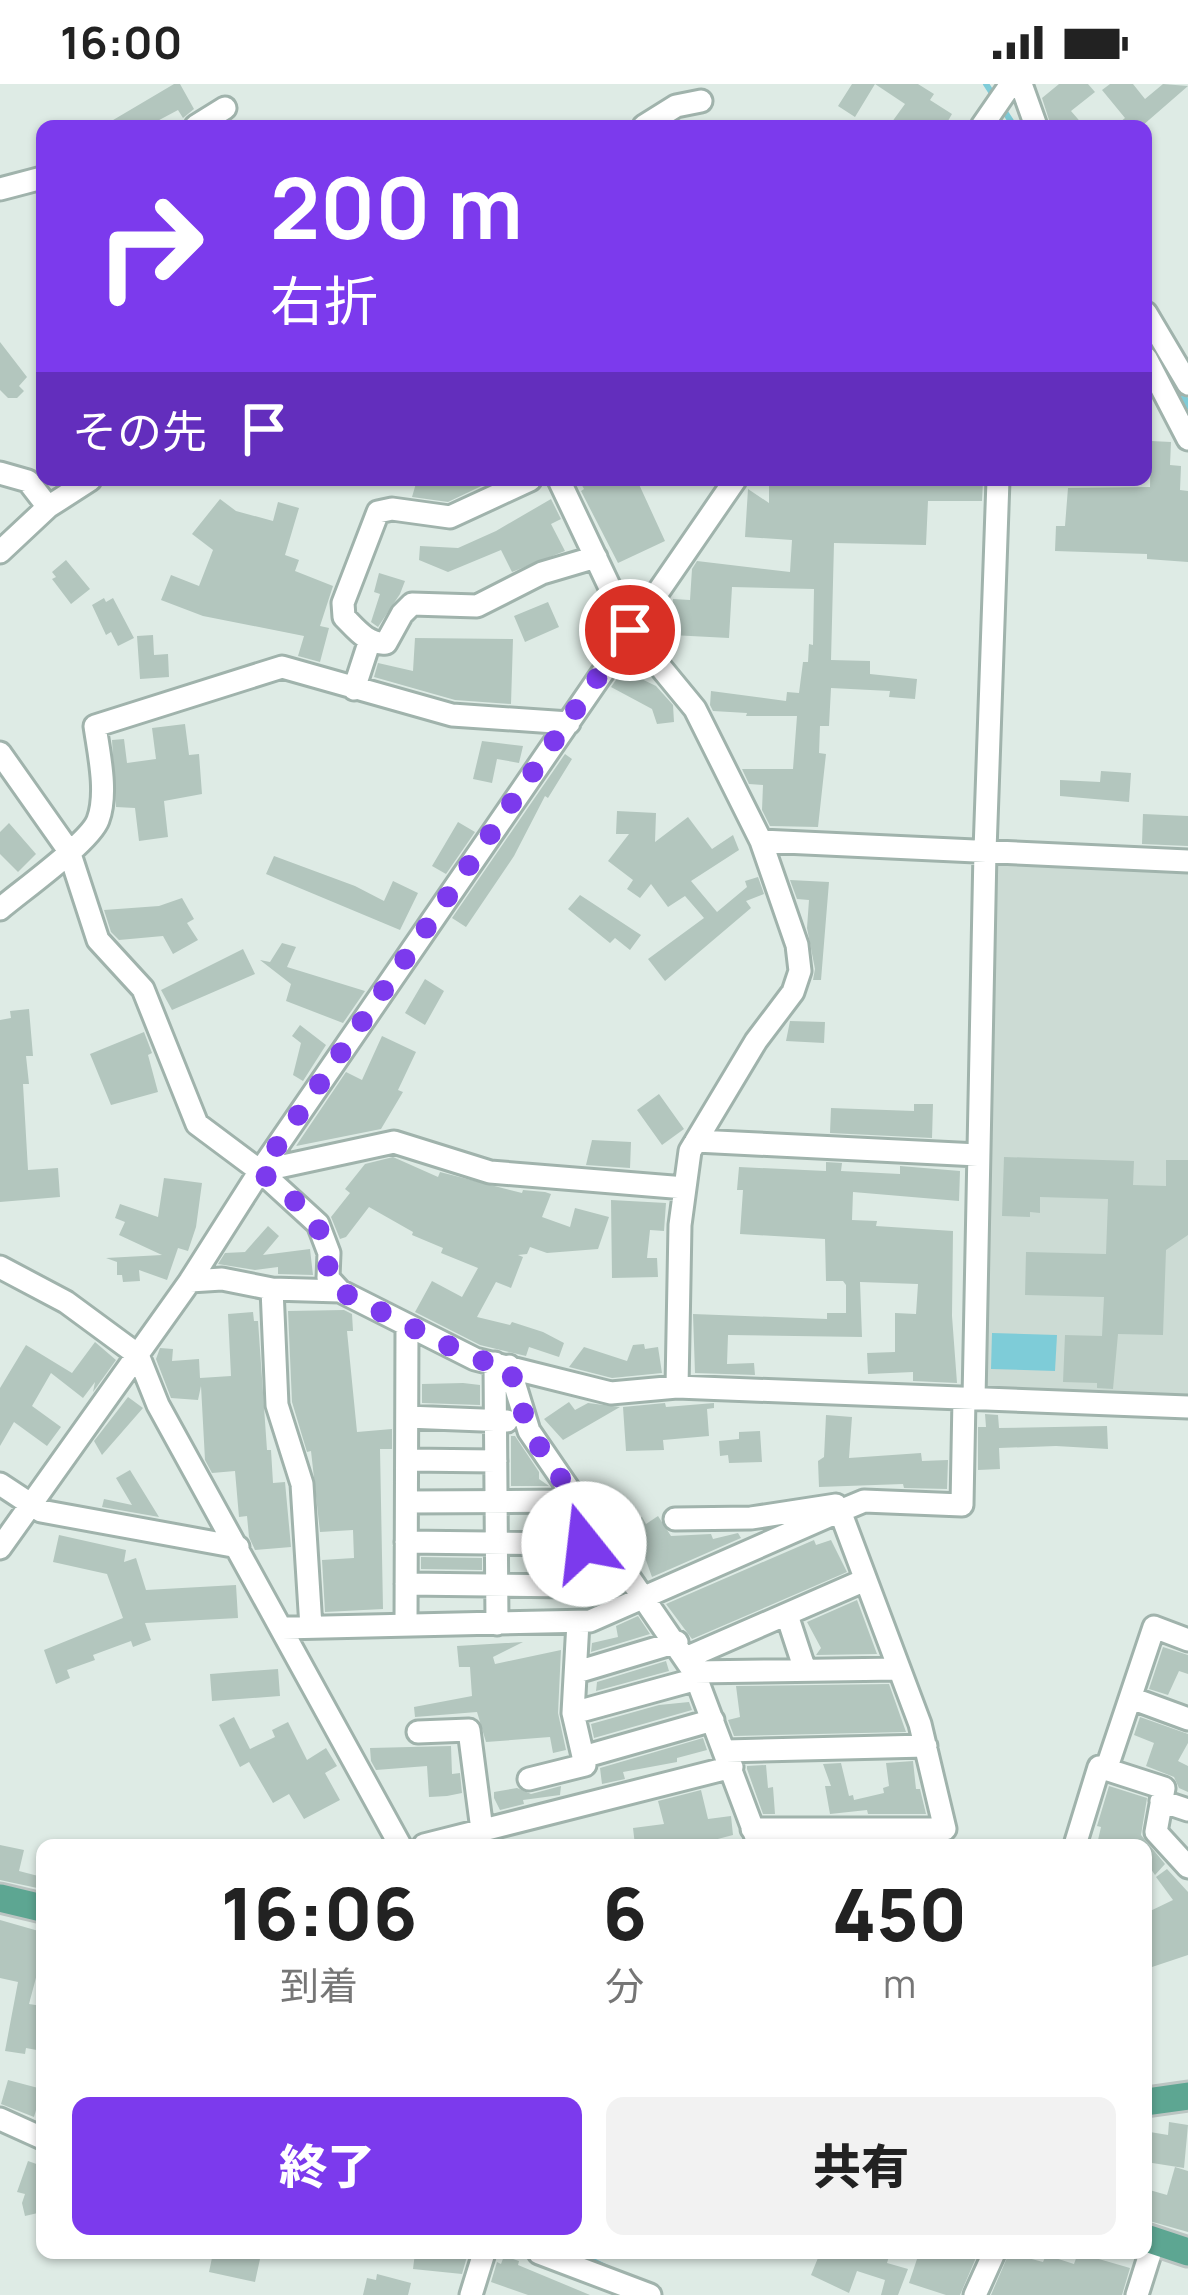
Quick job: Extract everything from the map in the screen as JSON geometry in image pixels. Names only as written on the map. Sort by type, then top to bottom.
[{"type":"main road","points":[[0,1898],[36,1907]]},
{"type":"main road","points":[[1152,2101],[1188,2096]]},
{"type":"main road","points":[[1152,2241],[1188,2252]]},
{"type":"street","points":[[986,120],[1014,85],[1033,120]]},
{"type":"street","points":[[654,120],[676,106],[701,101]]},
{"type":"street","points":[[206,120],[225,108]]},
{"type":"street","points":[[0,190],[36,180]]},
{"type":"street","points":[[1152,323],[1188,384]]},
{"type":"street","points":[[1152,370],[1188,439]]},
{"type":"street","points":[[0,472],[28,481],[48,507]]},
{"type":"street","points":[[0,552],[48,507],[81,486]]},
{"type":"street","points":[[517,486],[450,517],[392,508],[378,512],[342,611],[380,644],[390,640],[412,604],[477,606],[542,573],[596,557]]},
{"type":"street","points":[[563,486],[630,630],[695,709],[761,842],[797,945],[800,971],[793,992],[756,1041],[690,1151],[680,1225],[677,1387]]},
{"type":"street","points":[[0,1548],[190,1281],[260,1171],[731,486]]},
{"type":"street","points":[[675,1519],[751,1518],[887,1500],[962,1504],[978,1155],[998,486]]},
{"type":"street","points":[[353,689],[370,640]]},
{"type":"street","points":[[0,909],[88,837],[99,818],[101,772],[95,726],[282,667],[452,715],[569,723]]},
{"type":"street","points":[[0,753],[69,851],[98,940],[143,989],[197,1124],[260,1171],[318,1224],[329,1253],[328,1278],[340,1291],[475,1359],[611,1393],[677,1387],[1188,1407]]},
{"type":"street","points":[[761,842],[1188,861]]},
{"type":"street","points":[[696,1141],[978,1155]]},
{"type":"street","points":[[260,1171],[394,1142],[490,1172],[686,1188]]},
{"type":"street","points":[[0,1267],[66,1302],[138,1355],[158,1405],[397,1839]]},
{"type":"street","points":[[190,1281],[222,1279],[272,1289],[340,1291]]},
{"type":"street","points":[[272,1289],[277,1405],[302,1484],[311,1627]]},
{"type":"street","points":[[406,1625],[407,1325]]},
{"type":"street","points":[[497,1624],[496,1420],[502,1364]]},
{"type":"street","points":[[502,1364],[526,1422],[576,1501],[587,1533],[689,1663],[729,1759],[752,1839]]},
{"type":"street","points":[[407,1417],[526,1422]]},
{"type":"street","points":[[406,1460],[496,1461]]},
{"type":"street","points":[[0,1484],[41,1511],[238,1547]]},
{"type":"street","points":[[406,1502],[576,1501]]},
{"type":"street","points":[[770,1839],[945,1829],[926,1746],[866,1580],[847,1507]]},
{"type":"street","points":[[282,1628],[578,1622],[641,1599],[847,1507]]},
{"type":"street","points":[[406,1542],[497,1543],[587,1533]]},
{"type":"street","points":[[406,1584],[574,1586],[587,1533]]},
{"type":"street","points":[[573,1713],[866,1580]]},
{"type":"street","points":[[787,1615],[805,1670]]},
{"type":"street","points":[[529,1779],[585,1766],[573,1713],[578,1622]]},
{"type":"street","points":[[1106,1770],[1154,1627],[1188,1640]]},
{"type":"street","points":[[577,1672],[689,1663],[805,1670],[898,1669]]},
{"type":"street","points":[[1131,1698],[1188,1719]]},
{"type":"street","points":[[584,1757],[713,1720]]},
{"type":"street","points":[[418,1732],[469,1730],[482,1830]]},
{"type":"street","points":[[447,1839],[729,1759],[926,1746]]},
{"type":"street","points":[[1077,1839],[1099,1767],[1164,1788],[1156,1832],[1188,1867]]},
{"type":"street","points":[[1162,1802],[1188,1810]]},
{"type":"street","points":[[0,2120],[36,2135]]},
{"type":"street","points":[[480,2292],[483,2259]]},
{"type":"street","points":[[555,2259],[650,2295]]},
{"type":"street","points":[[975,2295],[991,2259]]},
{"type":"street","points":[[1137,2295],[1146,2259]]},
{"type":"shaded area","points":[[989,864],[1188,874],[1188,1403],[976,1396]]},
{"type":"water","points":[[992,1333],[1057,1335],[1055,1371],[991,1369]]},
{"type":"building","points":[[174,84],[180,84],[194,109],[183,118],[178,110],[159,120],[113,120]]},
{"type":"building","points":[[852,84],[875,84],[855,117],[838,106]]},
{"type":"building","points":[[875,84],[918,84],[934,94],[930,100],[952,114],[948,120],[893,120],[905,104]]},
{"type":"building","points":[[1059,84],[1088,84],[1095,92],[1071,111],[1079,120],[1049,120],[1042,98]]},
{"type":"building","points":[[1110,84],[1133,84],[1145,99],[1163,84],[1188,86],[1149,120],[1122,120],[1102,90]]},
{"type":"building","points":[[0,342],[27,377],[17,398],[8,398],[0,390]]},
{"type":"building","points":[[1152,441],[1171,442],[1170,465],[1181,466],[1180,490],[1188,491],[1188,562],[1147,559],[1147,554],[1055,551],[1056,526],[1065,526],[1068,488],[1150,487]]},
{"type":"building","points":[[415,486],[481,486],[448,502],[412,497]]},
{"type":"building","points":[[640,486],[665,541],[618,563],[584,489]]},
{"type":"building","points":[[769,486],[983,486],[982,501],[928,501],[926,545],[834,543],[831,660],[870,661],[870,674],[917,679],[915,699],[889,697],[890,691],[831,688],[829,726],[820,726],[819,753],[826,754],[818,827],[770,826],[762,810],[763,785],[749,784],[742,769],[793,769],[797,716],[746,716],[713,711],[710,705],[711,691],[786,701],[787,692],[799,693],[803,662],[808,662],[809,644],[813,645],[814,589],[732,587],[729,638],[671,635],[673,599],[690,600],[697,561],[790,572],[792,540],[745,537],[748,489],[769,503]]},
{"type":"building","points":[[220,499],[236,511],[273,521],[278,502],[299,508],[285,555],[299,560],[295,571],[333,586],[320,626],[329,628],[320,662],[298,656],[304,636],[203,616],[161,600],[171,575],[199,586],[213,550],[192,534]]},
{"type":"building","points":[[551,499],[561,519],[551,524],[565,551],[512,572],[501,550],[448,572],[419,560],[420,546],[458,548]]},
{"type":"building","points":[[66,560],[90,589],[71,604],[52,579],[56,577],[52,572]]},
{"type":"building","points":[[379,573],[405,581],[378,627],[371,622],[380,594],[374,592]]},
{"type":"building","points":[[104,598],[106,602],[113,598],[134,638],[118,646],[111,632],[106,635],[92,605]]},
{"type":"building","points":[[548,602],[559,627],[525,642],[514,616]]},
{"type":"building","points":[[153,635],[154,655],[168,654],[169,677],[140,679],[137,636]]},
{"type":"building","points":[[415,638],[513,639],[511,704],[455,700],[374,677],[378,663],[413,671]]},
{"type":"building","points":[[623,670],[656,686],[673,705],[674,722],[657,724],[652,709],[611,687]]},
{"type":"building","points":[[185,724],[189,755],[199,754],[202,794],[164,801],[168,837],[139,841],[135,808],[116,807],[112,740],[124,739],[127,763],[156,759],[152,728]]},
{"type":"building","points":[[482,741],[523,746],[519,763],[497,759],[492,783],[473,779]]},
{"type":"building","points":[[565,754],[572,759],[466,927],[452,918]]},
{"type":"building","points":[[1101,771],[1131,773],[1129,802],[1060,796],[1060,780],[1100,782]]},
{"type":"building","points":[[617,811],[656,813],[655,842],[688,817],[712,849],[733,835],[739,850],[691,881],[717,912],[747,887],[745,881],[758,877],[764,894],[746,901],[751,908],[665,981],[648,959],[704,918],[685,896],[668,907],[651,884],[640,898],[627,889],[633,880],[608,861],[629,834],[616,834]]},
{"type":"building","points":[[1143,814],[1188,816],[1188,846],[1142,844]]},
{"type":"building","points":[[458,822],[475,832],[446,874],[432,866]]},
{"type":"building","points":[[9,823],[36,854],[18,872],[0,854],[0,832]]},
{"type":"building","points":[[274,856],[384,901],[393,881],[418,893],[400,930],[266,874]]},
{"type":"building","points":[[790,880],[829,882],[821,980],[813,980],[809,900],[797,899]]},
{"type":"building","points":[[580,895],[641,935],[630,950],[615,938],[610,943],[568,909]]},
{"type":"building","points":[[182,898],[194,919],[187,923],[198,940],[173,954],[163,936],[119,940],[104,910],[159,906]]},
{"type":"building","points":[[282,943],[296,947],[287,967],[365,991],[343,1023],[286,1001],[291,984],[260,960],[270,962]]},
{"type":"building","points":[[243,949],[255,974],[172,1010],[161,990]]},
{"type":"building","points":[[425,979],[444,991],[425,1025],[405,1013]]},
{"type":"building","points":[[29,1009],[33,1056],[26,1056],[29,1084],[23,1084],[28,1170],[58,1168],[60,1197],[0,1202],[0,1020],[11,1018],[10,1011]]},
{"type":"building","points":[[790,1021],[825,1022],[824,1043],[786,1041]]},
{"type":"building","points":[[300,1025],[326,1045],[303,1081],[293,1075],[301,1043],[292,1036]]},
{"type":"building","points":[[144,1032],[158,1092],[111,1105],[90,1054]]},
{"type":"building","points":[[382,1036],[416,1052],[398,1090],[403,1092],[381,1129],[296,1146],[346,1072],[362,1080]]},
{"type":"building","points":[[659,1094],[684,1129],[662,1145],[637,1110]]},
{"type":"building","points":[[914,1104],[933,1104],[932,1138],[830,1133],[831,1108],[914,1111]]},
{"type":"building","points":[[592,1140],[631,1142],[630,1168],[586,1165]]},
{"type":"building","points":[[393,1157],[438,1177],[440,1172],[522,1193],[551,1194],[542,1217],[570,1227],[575,1208],[609,1217],[598,1249],[547,1253],[530,1247],[527,1254],[518,1255],[523,1257],[511,1288],[496,1282],[477,1317],[543,1332],[564,1343],[559,1357],[529,1347],[526,1356],[480,1345],[415,1312],[432,1281],[462,1297],[478,1268],[441,1253],[443,1248],[412,1235],[369,1207],[340,1239],[331,1217],[350,1193],[345,1189],[365,1164]]},
{"type":"building","points":[[1004,1157],[1134,1161],[1133,1185],[1166,1186],[1166,1160],[1188,1160],[1188,1235],[1166,1250],[1163,1335],[1118,1334],[1113,1389],[1097,1388],[1097,1383],[1063,1382],[1065,1335],[1102,1336],[1104,1297],[1025,1295],[1026,1252],[1106,1254],[1108,1199],[1040,1197],[1040,1213],[1002,1216]]},
{"type":"building","points":[[826,1162],[842,1163],[841,1171],[900,1174],[900,1166],[960,1171],[959,1201],[853,1192],[852,1220],[953,1231],[957,1383],[913,1381],[913,1372],[868,1374],[867,1353],[895,1352],[895,1313],[916,1314],[918,1284],[860,1282],[862,1337],[728,1335],[727,1364],[754,1363],[755,1375],[695,1373],[693,1314],[827,1319],[827,1313],[846,1313],[846,1285],[826,1281],[825,1239],[740,1234],[743,1190],[737,1190],[739,1167],[826,1171]]},
{"type":"building","points":[[164,1178],[202,1183],[188,1251],[178,1248],[167,1280],[139,1270],[140,1281],[123,1282],[122,1275],[117,1275],[117,1262],[106,1258],[162,1255],[119,1235],[125,1222],[115,1218],[120,1204],[158,1217]]},
{"type":"building","points":[[611,1200],[666,1203],[664,1231],[650,1230],[647,1258],[657,1258],[658,1277],[612,1278]]},
{"type":"building","points":[[268,1226],[279,1236],[263,1255],[310,1249],[313,1275],[278,1274],[278,1267],[255,1270],[218,1264],[225,1253],[245,1252]]},
{"type":"building","points":[[344,1310],[352,1314],[353,1331],[347,1331],[357,1432],[392,1429],[392,1449],[380,1449],[383,1609],[325,1612],[322,1560],[354,1558],[353,1530],[320,1532],[311,1451],[307,1452],[292,1402],[288,1311]]},
{"type":"building","points":[[253,1312],[258,1321],[267,1450],[271,1450],[273,1483],[285,1482],[291,1547],[255,1550],[247,1516],[239,1517],[235,1471],[212,1473],[205,1460],[201,1386],[198,1400],[171,1398],[156,1359],[160,1348],[173,1349],[172,1361],[199,1359],[200,1378],[231,1376],[228,1314]]},
{"type":"building","points":[[95,1342],[116,1360],[93,1392],[95,1382],[83,1398],[51,1373],[32,1406],[61,1427],[47,1446],[14,1422],[0,1446],[0,1388],[26,1345],[72,1373]]},
{"type":"building","points":[[644,1344],[645,1349],[658,1347],[662,1373],[612,1378],[569,1367],[584,1347],[627,1361],[633,1345]]},
{"type":"building","points":[[422,1384],[480,1385],[480,1405],[422,1403]]},
{"type":"building","points":[[128,1397],[143,1408],[102,1455],[94,1441]]},
{"type":"building","points":[[569,1402],[575,1410],[588,1403],[620,1407],[563,1440],[544,1419]]},
{"type":"building","points":[[665,1403],[666,1407],[714,1403],[714,1408],[707,1409],[709,1436],[663,1440],[664,1450],[626,1451],[623,1407]]},
{"type":"building","points":[[985,1414],[998,1415],[999,1428],[1107,1426],[1108,1449],[999,1448],[1000,1469],[978,1470],[978,1427],[986,1427]]},
{"type":"building","points":[[826,1415],[852,1417],[849,1458],[921,1453],[922,1461],[948,1460],[947,1489],[904,1488],[903,1484],[819,1487]]},
{"type":"building","points":[[760,1431],[762,1462],[729,1463],[728,1455],[720,1456],[719,1441],[739,1439],[739,1432]]},
{"type":"building","points":[[511,1436],[539,1472],[539,1479],[549,1486],[511,1486]]},
{"type":"building","points":[[130,1470],[159,1517],[102,1507],[104,1499],[132,1505],[116,1478]]},
{"type":"building","points":[[658,1516],[671,1536],[711,1534],[713,1539],[738,1533],[741,1538],[652,1577],[639,1541],[627,1548],[615,1530],[642,1517],[646,1524]]},
{"type":"building","points":[[59,1535],[126,1550],[124,1562],[136,1558],[146,1590],[236,1585],[238,1618],[145,1623],[151,1640],[133,1647],[131,1641],[93,1655],[95,1660],[67,1670],[70,1678],[56,1684],[44,1650],[123,1618],[107,1574],[53,1562]]},
{"type":"building","points":[[814,1540],[816,1545],[831,1540],[847,1572],[692,1639],[666,1604]]},
{"type":"building","points":[[597,1556],[615,1593],[582,1606],[579,1600],[587,1591]]},
{"type":"building","points":[[421,1557],[482,1558],[482,1570],[421,1569]]},
{"type":"building","points":[[857,1600],[877,1654],[816,1655],[821,1648],[807,1622]]},
{"type":"building","points":[[638,1616],[650,1634],[591,1652],[592,1643],[618,1637],[616,1626]]},
{"type":"building","points":[[523,1642],[493,1657],[495,1664],[561,1650],[558,1713],[566,1750],[553,1753],[550,1737],[486,1742],[477,1712],[415,1717],[414,1707],[472,1696],[470,1667],[459,1667],[457,1646]]},
{"type":"building","points":[[1163,1647],[1188,1655],[1188,1674],[1179,1671],[1168,1695],[1149,1689]]},
{"type":"building","points":[[666,1661],[669,1671],[596,1691],[597,1682]]},
{"type":"building","points":[[278,1669],[280,1696],[212,1701],[210,1674]]},
{"type":"building","points":[[889,1684],[906,1732],[734,1736],[728,1720],[740,1717],[736,1686]]},
{"type":"building","points":[[689,1702],[692,1710],[594,1738],[591,1724],[659,1705]]},
{"type":"building","points":[[234,1717],[250,1749],[275,1737],[272,1730],[288,1722],[307,1760],[326,1748],[337,1766],[325,1773],[340,1800],[304,1819],[289,1794],[273,1803],[249,1762],[240,1767],[219,1725]]},
{"type":"building","points":[[1140,1717],[1188,1734],[1178,1761],[1188,1766],[1188,1792],[1179,1788],[1174,1777],[1146,1766],[1154,1743],[1134,1735]]},
{"type":"building","points":[[703,1738],[707,1750],[677,1758],[677,1762],[623,1772],[625,1779],[602,1784],[600,1768]]},
{"type":"building","points":[[451,1746],[452,1774],[460,1773],[462,1793],[447,1796],[429,1797],[427,1766],[376,1770],[371,1761],[370,1748]]},
{"type":"building","points":[[913,1761],[916,1789],[920,1789],[926,1814],[868,1814],[867,1810],[830,1814],[825,1786],[831,1786],[823,1764],[841,1763],[854,1800],[884,1793],[883,1788],[889,1786],[886,1763]]},
{"type":"building","points":[[766,1765],[775,1814],[763,1814],[747,1769]]},
{"type":"building","points":[[561,1786],[560,1795],[523,1800],[524,1804],[500,1810],[494,1798],[494,1792],[517,1788],[531,1794]]},
{"type":"building","points":[[1109,1786],[1147,1798],[1144,1839],[1098,1839],[1101,1827],[1097,1826]]},
{"type":"building","points":[[701,1790],[708,1819],[731,1816],[733,1835],[634,1839],[633,1828],[664,1824],[658,1801]]},
{"type":"building","points":[[0,1845],[24,1850],[19,1871],[36,1875],[36,1888],[0,1880]]},
{"type":"building","points":[[1152,1848],[1165,1864],[1155,1875],[1152,1871]]},
{"type":"building","points":[[1167,1869],[1188,1892],[1188,1955],[1152,1967],[1152,1910],[1173,1900],[1156,1877]]},
{"type":"building","points":[[0,1920],[36,1930],[36,1978],[29,2004],[36,2005],[36,2050],[26,2048],[25,2054],[5,2051],[18,1982],[0,1978]]},
{"type":"building","points":[[8,2080],[36,2087],[34,2117],[1,2104]]},
{"type":"building","points":[[1169,2122],[1188,2125],[1184,2168],[1152,2163],[1152,2132],[1168,2135]]},
{"type":"building","points":[[28,2161],[36,2164],[36,2213],[25,2216],[25,2194],[17,2192]]},
{"type":"building","points":[[1175,2167],[1188,2171],[1188,2232],[1152,2222],[1152,2191],[1167,2195]]},
{"type":"building","points":[[212,2259],[260,2259],[255,2282],[209,2272]]},
{"type":"building","points":[[414,2259],[466,2259],[462,2274],[413,2269]]},
{"type":"building","points":[[503,2259],[519,2261],[518,2265],[590,2295],[528,2295],[491,2282],[497,2262],[501,2264]]},
{"type":"building","points":[[818,2259],[888,2259],[887,2263],[908,2269],[898,2295],[881,2295],[885,2280],[857,2271],[849,2293],[811,2275]]},
{"type":"building","points":[[917,2259],[975,2259],[960,2295],[909,2283]]},
{"type":"building","points":[[1006,2259],[1058,2259],[1074,2264],[1076,2259],[1099,2259],[1130,2268],[1122,2295],[991,2295]]},
{"type":"building","points":[[377,2274],[411,2283],[408,2295],[363,2295],[367,2278],[376,2280]]},
{"type":"waterway","points":[[986,84],[995,98]]},
{"type":"waterway","points":[[1003,109],[1010,120]]},
{"type":"waterway","points":[[1180,387],[1188,406]]},
{"type":"waterway","points":[[591,2260],[609,2269]]},
{"type":"route","points":[[584,1544],[590,1522],[529,1431],[509,1366],[475,1359],[340,1291],[328,1278],[329,1253],[318,1224],[260,1171],[630,630]]}]
